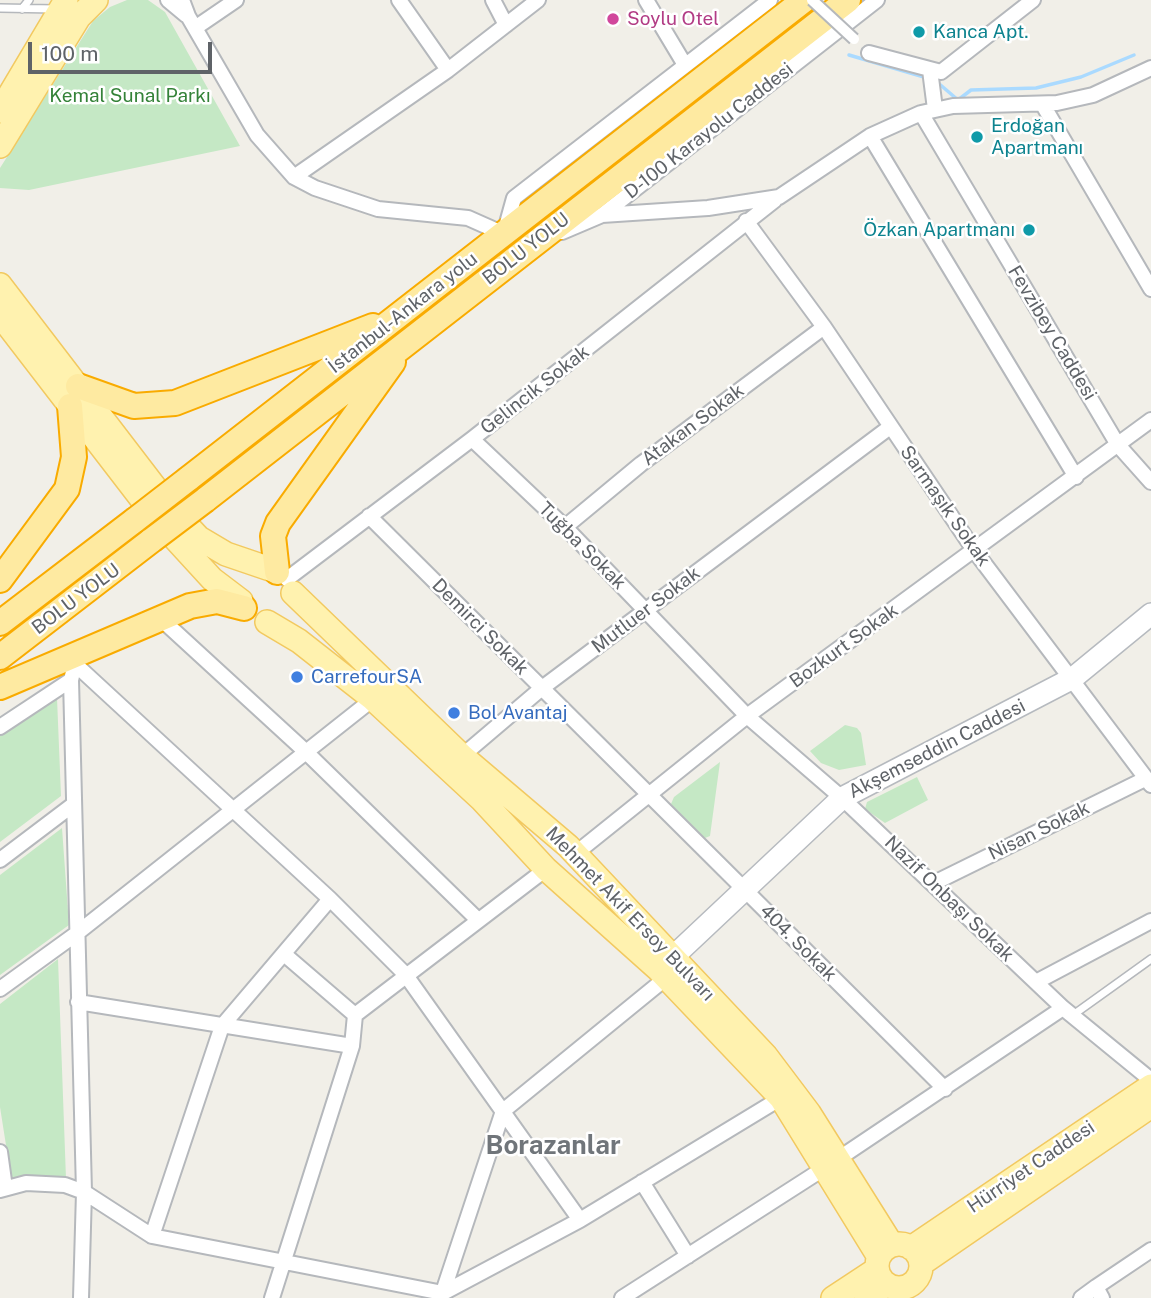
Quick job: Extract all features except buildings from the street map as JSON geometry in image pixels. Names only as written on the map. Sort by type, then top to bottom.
[{"type":"highway","name":"İstanbul-Ankara yolu","points":[[148,526],[188,479],[804,0]]},
{"type":"highway","name":"BOLU YOLU","points":[[205,500],[848,0]]},
{"type":"highway","points":[[0,580],[67,489],[74,457],[74,396],[134,406],[175,403],[400,316]]},
{"type":"highway","points":[[283,578],[273,536],[278,523],[410,339]]},
{"type":"highway","name":"İstanbul-Ankara yolu","points":[[0,624],[148,526],[205,500]]},
{"type":"highway","name":"BOLU YOLU","points":[[0,657],[148,526]]},
{"type":"highway","points":[[4,686],[73,660],[160,618],[210,601],[243,605]]},
{"type":"main road","points":[[0,146],[79,17],[96,0]]},
{"type":"main road","points":[[0,111],[65,5]]},
{"type":"main road","points":[[0,285],[74,396],[148,526],[243,605],[250,616],[267,622],[287,614],[283,578]]},
{"type":"main road","points":[[0,315],[199,538],[226,554],[283,578]]},
{"type":"main road","points":[[243,605],[242,588],[249,577],[260,571],[283,578]]},
{"type":"main road","name":"Mehmet Akif Ersoy Bulvarı","points":[[283,578],[316,616],[462,756],[575,853],[781,1098],[831,1164]]},
{"type":"main road","name":"Akşemseddin Caddesi","points":[[670,967],[744,890],[842,797],[1073,678],[1151,614]]},
{"type":"main road","points":[[299,641],[302,628],[316,616]]},
{"type":"main road","name":"Mehmet Akif Ersoy Bulvarı","points":[[267,622],[299,641],[373,699],[481,799],[546,869],[670,967],[790,1086],[831,1164],[900,1273]]},
{"type":"main road","name":"Hürriyet Caddesi","points":[[866,1298],[1151,1086]]},
{"type":"main road","name":"Hürriyet Caddesi","points":[[833,1298],[900,1273],[1151,1106]]},
{"type":"street","points":[[168,0],[191,22]]},
{"type":"street","points":[[182,0],[191,22],[257,135],[293,177],[315,188],[378,209],[468,218],[504,234],[514,198],[770,0]]},
{"type":"street","points":[[191,22],[236,0]]},
{"type":"street","points":[[399,0],[448,70]]},
{"type":"street","points":[[493,0],[506,25]]},
{"type":"street","points":[[293,177],[448,70],[538,0]]},
{"type":"street","points":[[646,0],[685,65]]},
{"type":"street","points":[[813,0],[854,38]]},
{"type":"street","name":"D-100 Karayolu Caddesi","points":[[532,245],[603,215],[877,0]]},
{"type":"street","points":[[935,71],[1033,0]]},
{"type":"street","points":[[869,53],[935,71]]},
{"type":"street","points":[[935,71],[935,109]]},
{"type":"street","points":[[603,215],[708,208],[779,197],[870,136],[920,113],[953,106],[1042,105],[1093,95],[1150,72]]},
{"type":"street","points":[[1042,105],[1151,289]]},
{"type":"street","name":"Fevzibey Caddesi","points":[[920,113],[1118,445],[1151,482]]},
{"type":"street","points":[[870,136],[1076,477]]},
{"type":"street","name":"Gelincik Sokak","points":[[283,578],[472,439],[779,197]]},
{"type":"street","name":"Sarmaşık Sokak","points":[[746,221],[824,327],[974,550],[1073,678],[1148,782]]},
{"type":"street","name":"Atakan Sokak","points":[[565,527],[640,464],[824,327]]},
{"type":"street","name":"Bozkurt Sokak","points":[[575,853],[652,795],[747,716],[1151,420]]},
{"type":"street","name":"Mutluer Sokak","points":[[462,756],[542,688],[890,427]]},
{"type":"street","name":"Tuğba Sokak","points":[[472,439],[565,527],[747,716]]},
{"type":"street","name":"Demirci Sokak","points":[[369,516],[652,795]]},
{"type":"street","points":[[160,618],[305,751],[478,920]]},
{"type":"street","points":[[73,660],[71,680],[76,934],[84,1192],[81,1298]]},
{"type":"street","points":[[73,660],[330,899],[405,974],[580,1220]]},
{"type":"street","points":[[0,727],[71,680]]},
{"type":"street","points":[[0,989],[76,934],[373,699]]},
{"type":"street","name":"Nazif Onbaşı Sokak","points":[[747,716],[842,797],[1068,1012],[1151,1080]]},
{"type":"street","name":"Nisan Sokak","points":[[934,883],[1148,782]]},
{"type":"street","name":"404. Sokak","points":[[652,795],[945,1089]]},
{"type":"street","points":[[0,860],[74,804]]},
{"type":"street","points":[[272,1298],[352,1046],[355,1015],[405,974],[546,869]]},
{"type":"street","points":[[152,1236],[222,1026],[330,899]]},
{"type":"street","points":[[1036,982],[1151,921]]},
{"type":"street","points":[[284,954],[355,1015]]},
{"type":"street","points":[[442,1295],[503,1111],[670,967]]},
{"type":"street","points":[[78,1002],[352,1046]]},
{"type":"street","points":[[622,1298],[1068,1012]]},
{"type":"street","points":[[0,1153],[3,1189],[46,1183],[65,1185],[84,1192],[152,1236],[442,1295],[580,1220],[781,1098]]},
{"type":"street","points":[[642,1182],[688,1256]]},
{"type":"street","points":[[1081,1298],[1099,1293],[1150,1254]]},
{"type":"lane","points":[[23,9],[30,0]]},
{"type":"lane","points":[[0,8],[65,5]]},
{"type":"lane","points":[[1068,1012],[1151,959]]},
{"type":"green space","name":"Kemal Sunal Parkı","points":[[127,0],[148,0],[165,12],[240,146],[29,190],[0,188],[0,168],[93,21],[110,7]]},
{"type":"green space","points":[[53,697],[57,698],[61,796],[0,842],[0,736]]},
{"type":"green space","points":[[845,725],[857,728],[861,733],[866,765],[839,770],[821,763],[810,751]]},
{"type":"green space","points":[[720,762],[710,836],[705,838],[671,804],[674,797]]},
{"type":"green space","points":[[917,777],[928,800],[885,823],[865,809],[867,802]]},
{"type":"green space","points":[[62,828],[69,925],[0,975],[0,875]]},
{"type":"green space","points":[[58,959],[66,1179],[11,1177],[0,1107],[0,1004]]},
{"type":"waterway","points":[[849,55],[924,77]]},
{"type":"waterway","points":[[937,82],[958,100],[971,90],[1036,88],[1081,77],[1134,55]]},
{"type":"place","name":"Soylu Otel","points":[[613,19]]},
{"type":"place","name":"Kanca Apt.","points":[[919,32]]},
{"type":"place","name":"Erdoğan Apartmanı","points":[[977,137]]},
{"type":"place","name":"Özkan Apartmanı","points":[[1029,230]]},
{"type":"place","name":"CarrefourSA","points":[[297,677]]},
{"type":"place","name":"Bol Avantaj","points":[[454,713]]},
{"type":"district","name":"Borazanlar","points":[[553,1146]]}]
